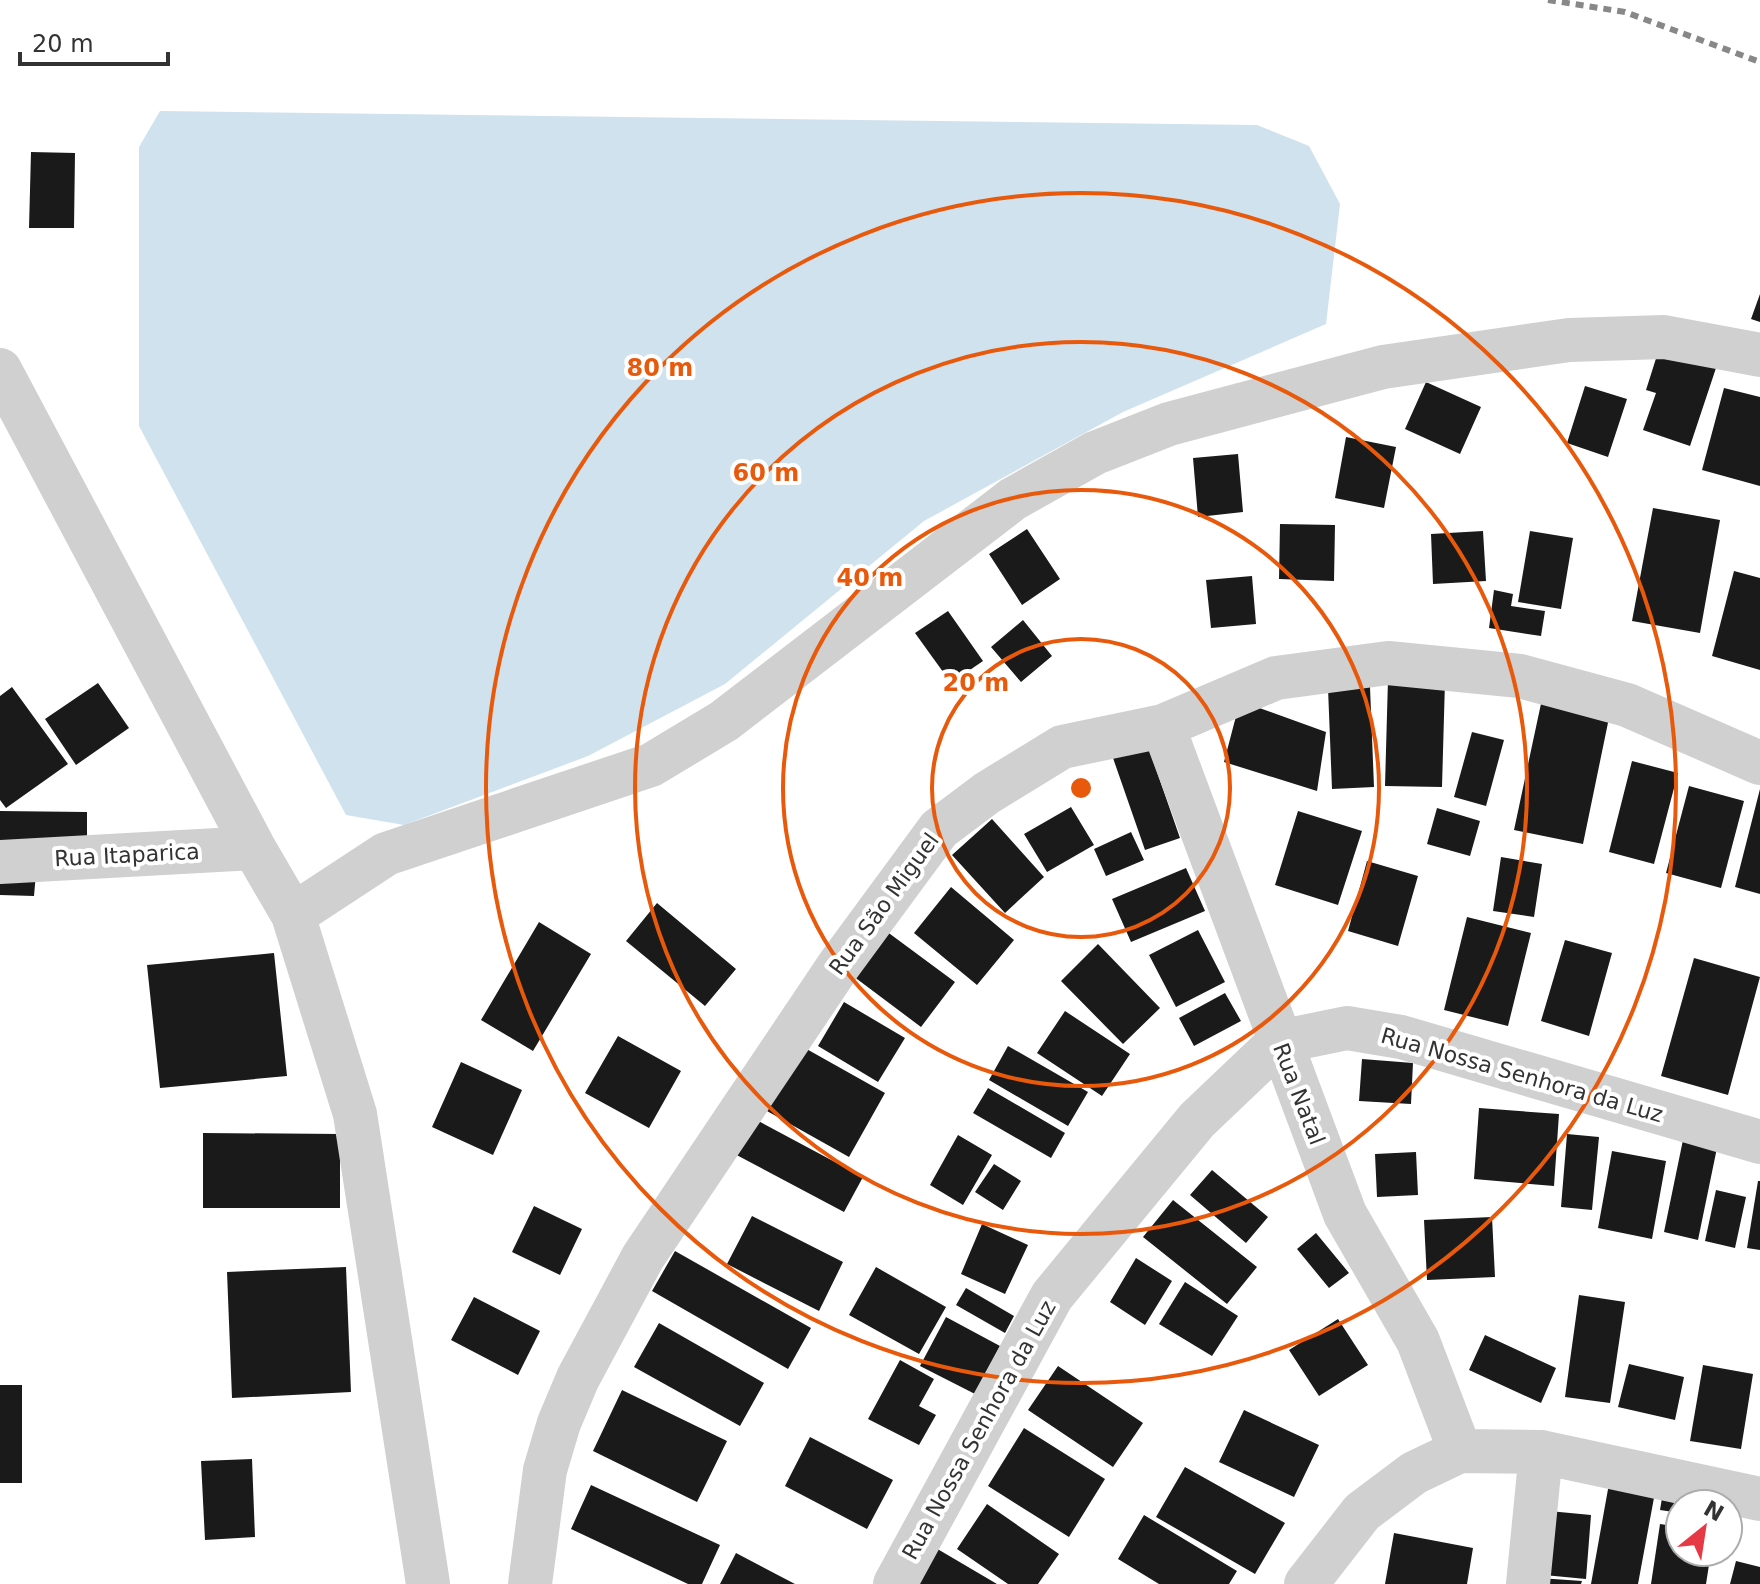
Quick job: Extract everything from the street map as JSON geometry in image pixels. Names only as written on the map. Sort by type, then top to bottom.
[{"type":"street","points":[[293,915],[361,867],[396,849],[651,765],[724,721],[1013,499],[1095,453],[1169,424],[1383,367],[1497,348],[1569,340],[1664,337],[1760,355]]},
{"type":"street","points":[[0,370],[254,848],[293,915],[355,1114],[428,1584]]},
{"type":"street","name":"Rua São Miguel","points":[[530,1584],[545,1470],[559,1423],[578,1378],[643,1257],[839,965],[939,829],[1062,747],[1163,726],[1276,678],[1388,663],[1520,676],[1627,705],[1760,763]]},
{"type":"street","name":"Rua Natal","points":[[1163,726],[1345,1214],[1418,1341],[1460,1451]]},
{"type":"street","name":"Rua Itaparica","points":[[0,862],[254,848]]},
{"type":"street","name":"Rua Nossa Senhora da Luz","points":[[895,1584],[1052,1296],[1197,1120],[1279,1042],[1347,1028],[1401,1037],[1760,1142]]},
{"type":"street","points":[[1306,1584],[1362,1512],[1414,1473],[1460,1451],[1541,1452],[1760,1499]]},
{"type":"street","points":[[1528,1584],[1541,1452]]},
{"type":"water","points":[[160,111],[1257,125],[1309,146],[1340,204],[1326,324],[1123,412],[924,521],[725,684],[588,756],[404,825],[346,815],[139,426],[139,147]]},
{"type":"building","points":[[31,152],[75,153],[74,228],[29,228]]},
{"type":"building","points":[[1760,294],[1760,322],[1751,319]]},
{"type":"building","points":[[1659,349],[1716,368],[1690,446],[1643,430],[1656,393],[1646,390]]},
{"type":"building","points":[[1426,382],[1481,407],[1460,454],[1405,429]]},
{"type":"building","points":[[1585,386],[1627,399],[1608,457],[1567,443]]},
{"type":"building","points":[[1724,388],[1760,397],[1760,486],[1702,470]]},
{"type":"building","points":[[1346,437],[1396,447],[1384,508],[1335,498]]},
{"type":"building","points":[[1238,454],[1243,512],[1198,517],[1193,458]]},
{"type":"building","points":[[1653,508],[1720,520],[1700,633],[1632,621]]},
{"type":"building","points":[[1280,524],[1335,525],[1334,581],[1279,579]]},
{"type":"building","points":[[1027,529],[1060,579],[1022,605],[989,554]]},
{"type":"building","points":[[1483,531],[1486,581],[1433,584],[1431,534]]},
{"type":"building","points":[[1530,531],[1573,538],[1561,609],[1518,602]]},
{"type":"building","points":[[1734,571],[1760,578],[1760,670],[1712,656]]},
{"type":"building","points":[[1252,576],[1256,624],[1211,628],[1206,580]]},
{"type":"building","points":[[1494,590],[1513,594],[1511,606],[1545,611],[1541,636],[1489,628]]},
{"type":"building","points":[[948,611],[983,661],[951,683],[915,633]]},
{"type":"building","points":[[1023,620],[1052,656],[1021,682],[991,647]]},
{"type":"building","points":[[1388,679],[1445,681],[1442,787],[1385,786]]},
{"type":"building","points":[[98,683],[129,728],[76,765],[45,719]]},
{"type":"building","points":[[12,687],[68,764],[6,808],[0,800],[0,696]]},
{"type":"building","points":[[1370,687],[1374,787],[1332,789],[1328,688]]},
{"type":"building","points":[[1542,699],[1610,713],[1583,844],[1514,830]]},
{"type":"building","points":[[1240,701],[1326,732],[1317,791],[1224,762]]},
{"type":"building","points":[[1472,732],[1504,740],[1486,806],[1454,797]]},
{"type":"building","points":[[1148,746],[1180,838],[1145,850],[1113,758]]},
{"type":"building","points":[[1632,761],[1678,773],[1654,864],[1609,852]]},
{"type":"building","points":[[1689,786],[1744,801],[1721,888],[1666,873]]},
{"type":"building","points":[[1760,789],[1760,894],[1735,887]]},
{"type":"building","points":[[1071,807],[1094,845],[1047,872],[1024,834]]},
{"type":"building","points":[[1437,808],[1480,821],[1470,856],[1427,844]]},
{"type":"building","points":[[0,811],[87,812],[87,844],[0,844]]},
{"type":"building","points":[[1298,811],[1362,831],[1338,905],[1275,885]]},
{"type":"building","points":[[992,819],[1044,877],[1005,913],[952,855]]},
{"type":"building","points":[[1131,832],[1144,860],[1106,876],[1094,849]]},
{"type":"building","points":[[1501,857],[1542,864],[1534,917],[1493,911]]},
{"type":"building","points":[[1367,861],[1418,876],[1398,946],[1348,931]]},
{"type":"building","points":[[1186,868],[1205,911],[1131,942],[1112,899]]},
{"type":"building","points":[[0,871],[36,873],[34,896],[0,895]]},
{"type":"building","points":[[951,887],[1014,940],[977,985],[914,933]]},
{"type":"building","points":[[657,903],[736,969],[705,1006],[626,941]]},
{"type":"building","points":[[1467,917],[1531,933],[1508,1026],[1444,1010]]},
{"type":"building","points":[[539,922],[591,954],[533,1051],[481,1020]]},
{"type":"building","points":[[882,928],[955,982],[921,1027],[849,973]]},
{"type":"building","points":[[1198,930],[1225,982],[1176,1007],[1149,955]]},
{"type":"building","points":[[1565,940],[1612,953],[1589,1036],[1541,1021]]},
{"type":"building","points":[[1098,944],[1160,1008],[1123,1044],[1061,981]]},
{"type":"building","points":[[274,953],[287,1076],[160,1088],[147,965]]},
{"type":"building","points":[[1694,958],[1760,977],[1728,1095],[1661,1076]]},
{"type":"building","points":[[1225,993],[1241,1021],[1194,1046],[1179,1018]]},
{"type":"building","points":[[844,1002],[905,1038],[878,1082],[818,1046]]},
{"type":"building","points":[[1065,1011],[1130,1054],[1102,1096],[1037,1053]]},
{"type":"building","points":[[618,1036],[681,1071],[649,1128],[585,1093]]},
{"type":"building","points":[[1008,1046],[1088,1092],[1068,1126],[989,1080]]},
{"type":"building","points":[[803,1047],[885,1093],[849,1157],[767,1111]]},
{"type":"building","points":[[1362,1059],[1413,1063],[1411,1104],[1359,1101]]},
{"type":"building","points":[[461,1062],[522,1090],[493,1155],[432,1127]]},
{"type":"building","points":[[988,1088],[1065,1133],[1051,1158],[973,1113]]},
{"type":"building","points":[[1479,1108],[1559,1114],[1554,1186],[1474,1179]]},
{"type":"building","points":[[749,1116],[863,1177],[844,1212],[729,1151]]},
{"type":"building","points":[[203,1133],[340,1134],[340,1208],[203,1208]]},
{"type":"building","points":[[1567,1134],[1599,1137],[1592,1210],[1561,1207]]},
{"type":"building","points":[[958,1135],[992,1155],[963,1205],[930,1185]]},
{"type":"building","points":[[1684,1135],[1718,1143],[1698,1240],[1664,1232]]},
{"type":"building","points":[[1612,1151],[1666,1161],[1652,1239],[1598,1228]]},
{"type":"building","points":[[1416,1152],[1418,1195],[1377,1197],[1375,1154]]},
{"type":"building","points":[[994,1164],[1021,1181],[1003,1210],[975,1192]]},
{"type":"building","points":[[1212,1170],[1268,1217],[1246,1243],[1190,1195]]},
{"type":"building","points":[[1760,1181],[1760,1250],[1747,1248]]},
{"type":"building","points":[[1716,1190],[1746,1197],[1735,1248],[1705,1241]]},
{"type":"building","points":[[1173,1200],[1257,1267],[1227,1304],[1143,1237]]},
{"type":"building","points":[[534,1206],[582,1229],[560,1275],[512,1252]]},
{"type":"building","points":[[752,1216],[843,1262],[819,1311],[727,1264]]},
{"type":"building","points":[[1492,1217],[1495,1277],[1427,1280],[1424,1220]]},
{"type":"building","points":[[982,1224],[1028,1245],[1005,1294],[961,1274]]},
{"type":"building","points":[[1316,1233],[1349,1273],[1329,1288],[1297,1249]]},
{"type":"building","points":[[675,1251],[811,1328],[788,1369],[652,1291]]},
{"type":"building","points":[[1136,1258],[1172,1281],[1145,1325],[1110,1302]]},
{"type":"building","points":[[346,1267],[351,1392],[232,1398],[227,1272]]},
{"type":"building","points":[[876,1267],[946,1307],[919,1354],[849,1315]]},
{"type":"building","points":[[1185,1282],[1238,1316],[1212,1356],[1159,1324]]},
{"type":"building","points":[[966,1288],[1014,1316],[1005,1333],[956,1305]]},
{"type":"building","points":[[1579,1295],[1625,1302],[1610,1403],[1565,1397]]},
{"type":"building","points":[[474,1297],[540,1331],[518,1375],[451,1340]]},
{"type":"building","points":[[946,1317],[1000,1346],[975,1394],[920,1366]]},
{"type":"building","points":[[1338,1319],[1368,1365],[1319,1396],[1289,1350]]},
{"type":"building","points":[[659,1323],[764,1383],[740,1426],[634,1367]]},
{"type":"building","points":[[1485,1335],[1556,1368],[1541,1403],[1469,1370]]},
{"type":"building","points":[[900,1360],[934,1379],[919,1406],[936,1415],[919,1445],[868,1419]]},
{"type":"building","points":[[1629,1364],[1684,1377],[1675,1420],[1618,1407]]},
{"type":"building","points":[[1703,1365],[1753,1374],[1741,1449],[1690,1441]]},
{"type":"building","points":[[1058,1366],[1143,1423],[1113,1467],[1028,1410]]},
{"type":"building","points":[[0,1385],[22,1385],[22,1483],[0,1483]]},
{"type":"building","points":[[622,1390],[727,1441],[697,1502],[593,1451]]},
{"type":"building","points":[[1244,1410],[1319,1445],[1294,1497],[1219,1462]]},
{"type":"building","points":[[1024,1428],[1105,1479],[1069,1537],[988,1486]]},
{"type":"building","points":[[810,1437],[893,1480],[867,1529],[785,1486]]},
{"type":"building","points":[[252,1459],[255,1537],[205,1540],[201,1461]]},
{"type":"building","points":[[1185,1467],[1285,1523],[1255,1574],[1156,1517]]},
{"type":"building","points":[[1610,1478],[1656,1487],[1638,1584],[1591,1584]]},
{"type":"building","points":[[591,1485],[720,1545],[702,1584],[688,1584],[571,1529]]},
{"type":"building","points":[[1663,1492],[1664,1511],[1660,1510]]},
{"type":"building","points":[[987,1504],[1059,1554],[1038,1584],[1008,1584],[957,1549]]},
{"type":"building","points":[[1549,1511],[1591,1515],[1586,1579],[1544,1575]]},
{"type":"building","points":[[1144,1515],[1237,1571],[1229,1584],[1159,1584],[1118,1559]]},
{"type":"building","points":[[1660,1524],[1664,1525],[1664,1568],[1708,1568],[1706,1584],[1651,1584]]},
{"type":"building","points":[[1394,1533],[1473,1548],[1467,1584],[1385,1584]]},
{"type":"building","points":[[929,1544],[997,1584],[912,1584]]},
{"type":"building","points":[[736,1553],[795,1584],[720,1584]]},
{"type":"building","points":[[1744,1563],[1760,1567],[1760,1584],[1730,1584],[1734,1568],[1744,1568]]},
{"type":"building","points":[[1539,1578],[1582,1581],[1581,1584],[1538,1584]]},
{"type":"railway","points":[[1548,0],[1625,12],[1760,62]]}]
